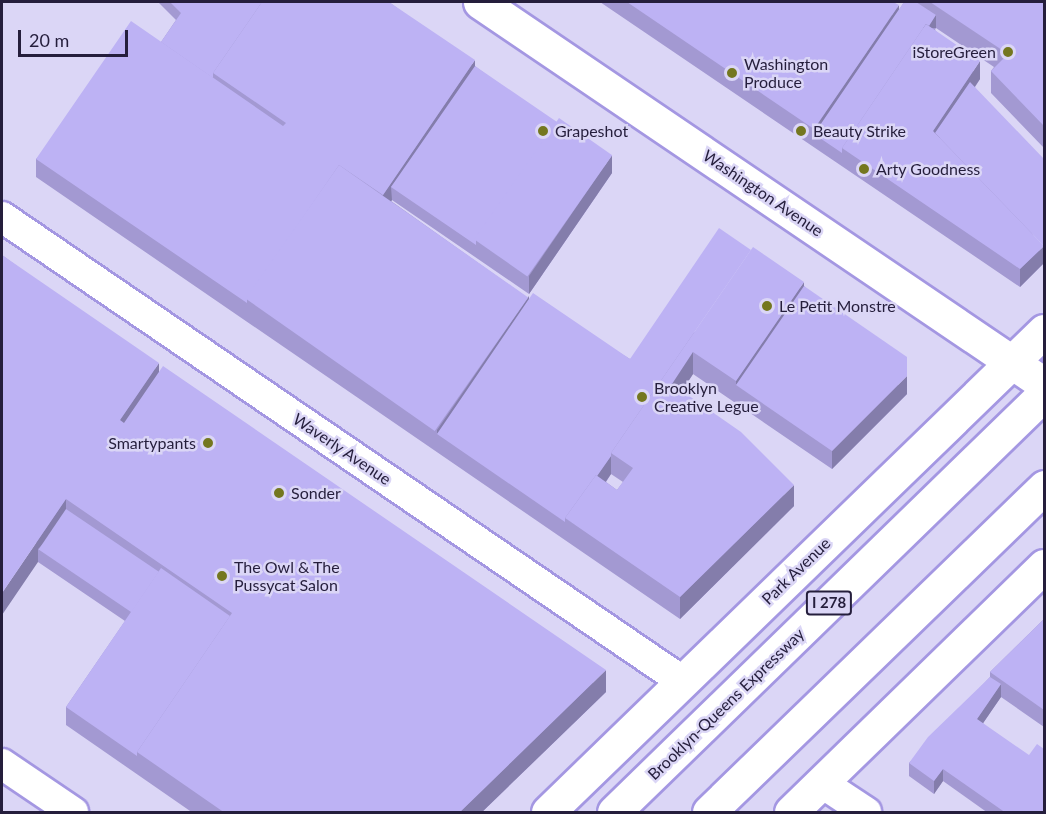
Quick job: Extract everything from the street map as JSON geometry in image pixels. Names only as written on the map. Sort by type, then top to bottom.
[{"type":"main road","name":"Washington Avenue","points":[[480,2],[1044,384]]},
{"type":"main road","name":"Park Avenue","points":[[548,813],[1044,331]]},
{"type":"main road","name":"Brooklyn-Queens Expressway","points":[[614,813],[1044,394]]},
{"type":"main road","points":[[709,813],[1044,487]]},
{"type":"main road","points":[[791,813],[1044,566]]},
{"type":"street","name":"Waverly Avenue","points":[[2,217],[682,681]]},
{"type":"street","points":[[2,764],[73,813]]},
{"type":"street","points":[[822,783],[866,813]]},
{"type":"building","points":[[170,2],[262,2],[213,73],[213,78],[161,42],[181,13]]},
{"type":"building","points":[[262,2],[389,2],[475,60],[383,195],[339,165],[247,299],[247,303],[36,159],[131,21],[283,126],[286,123],[213,73]]},
{"type":"building","points":[[627,2],[893,2],[899,5],[814,129]]},
{"type":"building","points":[[904,2],[916,2],[936,15],[929,26],[926,24],[842,148],[842,153],[814,134]]},
{"type":"building","name":"iStoreGreen","points":[[930,2],[1044,2],[1044,126],[991,71],[1008,54]]},
{"type":"building","points":[[926,24],[980,61],[933,131],[1044,246],[1020,269],[842,148]]},
{"type":"building","points":[[475,66],[557,122],[476,240],[476,245],[391,187]]},
{"type":"building","points":[[970,82],[1044,159],[1044,246],[935,133]]},
{"type":"building","points":[[559,118],[612,155],[527,277],[474,239]]},
{"type":"building","points":[[339,165],[528,297],[435,431],[246,299]]},
{"type":"building","points":[[719,228],[751,250],[611,456],[565,518],[565,522],[437,434],[533,293],[630,359]]},
{"type":"building","points":[[753,247],[804,282],[736,381],[693,352],[672,384],[741,432],[794,485],[680,597],[565,518],[596,475],[617,490],[633,468],[611,453]]},
{"type":"building","points":[[2,255],[159,363],[120,420],[124,423],[163,366],[606,670],[459,813],[225,813],[137,752],[232,613],[66,499],[2,593]]},
{"type":"building","points":[[804,286],[907,357],[907,376],[832,451],[736,385]]},
{"type":"building","points":[[66,509],[159,572],[131,612],[39,550]]},
{"type":"building","points":[[161,568],[230,616],[137,752],[137,756],[66,707]]},
{"type":"building","points":[[1044,619],[1044,710],[990,672]]},
{"type":"building","points":[[990,677],[1001,684],[977,719],[1029,755],[1037,744],[1044,749],[1044,813],[1006,813],[943,769],[934,781],[909,763],[928,737]]},
{"type":"place","name":"iStoreGreen","points":[[1008,52]]},
{"type":"place","name":"Washington Produce","points":[[732,73]]},
{"type":"place","name":"Grapeshot","points":[[543,131]]},
{"type":"place","name":"Beauty Strike","points":[[801,131]]},
{"type":"place","name":"Arty Goodness","points":[[864,169]]},
{"type":"place","name":"Le Petit Monstre","points":[[767,306]]},
{"type":"place","name":"Brooklyn Creative Legue","points":[[642,397]]},
{"type":"place","name":"Smartypants","points":[[208,443]]},
{"type":"place","name":"Sonder","points":[[279,493]]},
{"type":"place","name":"The Owl & The Pussycat Salon","points":[[222,576]]}]
